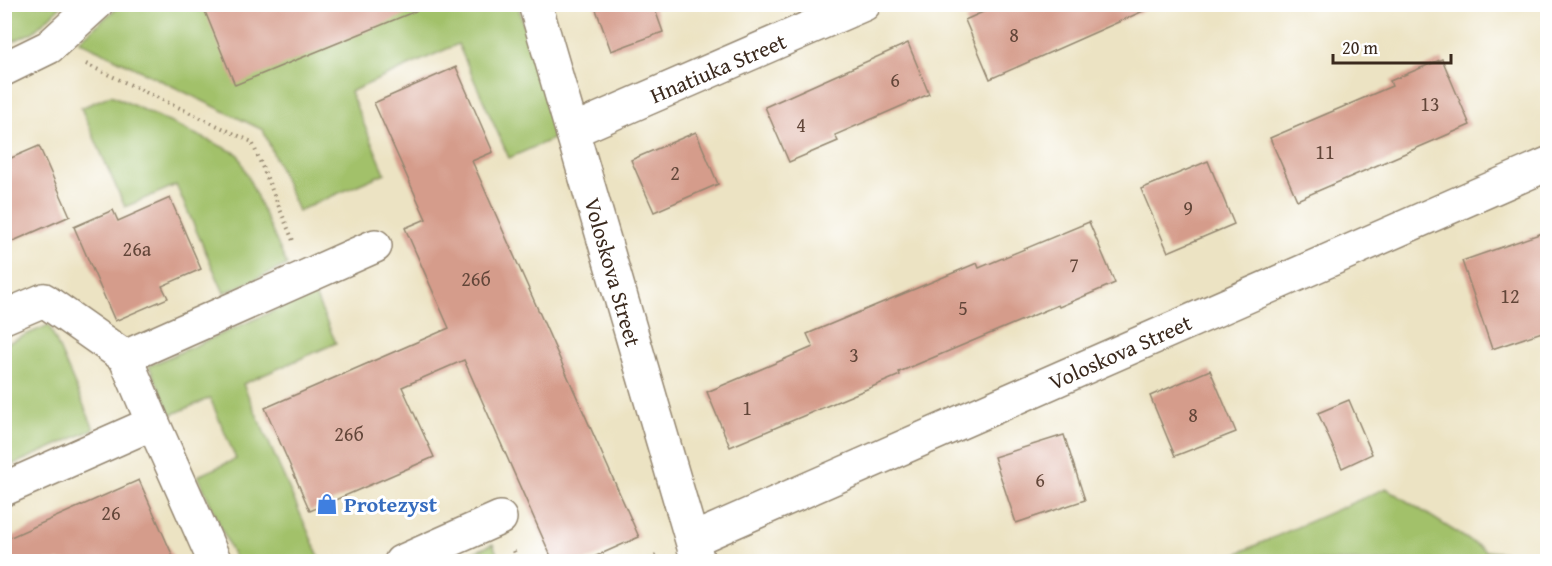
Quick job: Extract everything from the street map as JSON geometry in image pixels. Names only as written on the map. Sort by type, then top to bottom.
[{"type":"street","points":[[4,69],[49,47],[96,4]]},
{"type":"street","name":"Voloskova Street","points":[[535,4],[695,551],[1548,164]]},
{"type":"street","name":"Hnatiuka Street","points":[[572,131],[864,4]]},
{"type":"street","points":[[125,357],[375,246]]},
{"type":"street","points":[[4,317],[44,300],[125,357],[215,561]]},
{"type":"street","points":[[4,489],[153,423]]},
{"type":"street","points":[[401,561],[500,518]]},
{"type":"path","points":[[49,47],[252,142],[308,277]]},
{"type":"green space","points":[[4,5],[62,5],[33,32],[5,45]]},
{"type":"green space","points":[[120,5],[518,5],[557,137],[509,158],[458,44],[350,92],[385,173],[298,211],[263,130],[79,41]]},
{"type":"green space","points":[[111,95],[238,154],[287,265],[224,293],[176,185],[125,207],[81,108]]},
{"type":"green space","points":[[314,293],[336,343],[243,384],[321,561],[236,561],[198,476],[236,459],[210,398],[171,415],[149,366]]},
{"type":"green space","points":[[49,325],[94,429],[5,468],[5,344]]},
{"type":"green space","points":[[1386,488],[1486,551],[1547,557],[1547,561],[1220,561]]},
{"type":"green space","points":[[493,544],[500,561],[452,561]]},
{"type":"building","points":[[202,4],[428,4],[428,6],[235,85]]},
{"type":"building","points":[[594,4],[653,4],[663,32],[611,51]]},
{"type":"building","points":[[1001,4],[1159,4],[990,79],[965,20]]},
{"type":"building","points":[[908,43],[929,94],[835,135],[838,141],[789,162],[765,107]]},
{"type":"building","points":[[1442,59],[1470,125],[1297,200],[1270,138],[1392,86],[1390,81]]},
{"type":"building","points":[[456,67],[493,152],[472,161],[639,537],[585,561],[553,561],[464,360],[402,387],[434,457],[310,511],[265,408],[449,328],[405,228],[426,219],[374,103]]},
{"type":"building","points":[[696,132],[718,184],[654,212],[631,160]]},
{"type":"building","points":[[39,146],[70,216],[4,245],[4,161]]},
{"type":"building","points":[[1208,161],[1234,224],[1168,252],[1141,189]]},
{"type":"building","points":[[170,198],[201,269],[162,286],[168,298],[115,321],[74,227],[113,210],[118,221]]},
{"type":"building","points":[[1089,222],[1115,283],[899,372],[900,375],[730,447],[707,392],[813,347],[807,334],[977,263],[979,268]]},
{"type":"building","points":[[1548,231],[1548,330],[1492,349],[1462,261]]},
{"type":"building","points":[[1210,370],[1236,432],[1175,456],[1150,396]]},
{"type":"building","points":[[1349,400],[1372,454],[1342,468],[1318,413]]},
{"type":"building","points":[[1064,435],[1085,500],[1016,523],[994,457]]},
{"type":"building","points":[[139,480],[175,561],[4,561],[4,540]]},
{"type":"place","name":"Protezyst","points":[[327,504]]}]
